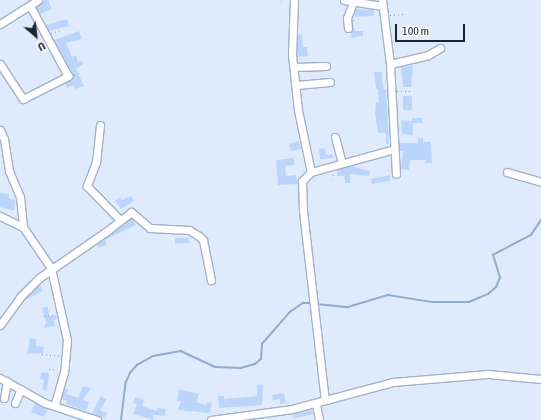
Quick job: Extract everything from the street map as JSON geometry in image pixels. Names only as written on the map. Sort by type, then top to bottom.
[{"type":"street","points":[[0,24],[38,0]]},
{"type":"street","points":[[294,0],[294,67],[298,110],[311,172]]},
{"type":"street","points":[[344,0],[353,2],[382,3],[390,64],[396,174]]},
{"type":"street","points":[[348,28],[347,18],[353,2]]},
{"type":"street","points":[[0,64],[3,75],[23,98],[68,76],[30,6]]},
{"type":"street","points":[[390,64],[428,55],[440,48]]},
{"type":"street","points":[[294,67],[326,66]]},
{"type":"street","points":[[296,85],[330,82]]},
{"type":"street","points":[[100,124],[96,162],[87,186],[120,220]]},
{"type":"street","points":[[0,130],[4,139],[9,171],[20,197],[23,227],[51,268],[67,340],[64,372],[54,406]]},
{"type":"street","points":[[335,137],[342,163]]},
{"type":"street","points":[[325,400],[313,309],[302,181],[311,172],[394,149]]},
{"type":"street","points":[[507,172],[539,182]]},
{"type":"street","points":[[0,325],[20,297],[51,268],[108,231],[131,212],[150,228],[189,230],[199,236],[203,240],[211,280]]},
{"type":"street","points":[[0,216],[23,227]]},
{"type":"street","points":[[211,420],[275,412],[316,404],[325,400],[393,382],[488,374],[541,379]]},
{"type":"street","points":[[0,378],[54,406],[97,420]]},
{"type":"street","points":[[4,398],[7,382]]},
{"type":"street","points":[[15,403],[21,389]]},
{"type":"street","points":[[316,404],[319,420]]},
{"type":"path","points":[[383,16],[404,14]]},
{"type":"path","points":[[46,35],[62,30]]},
{"type":"path","points":[[392,91],[412,91]]},
{"type":"path","points":[[44,316],[61,313]]},
{"type":"path","points":[[42,354],[66,357]]},
{"type":"path","points":[[49,368],[64,372]]},
{"type":"building","points":[[45,0],[48,0],[52,9],[40,14],[36,7]]},
{"type":"building","points":[[356,9],[374,10],[374,16],[354,17]]},
{"type":"building","points":[[67,19],[69,26],[49,31],[46,25]]},
{"type":"building","points":[[352,20],[355,31],[363,31],[363,36],[351,38]]},
{"type":"building","points":[[79,31],[82,39],[66,43],[72,57],[76,55],[78,62],[82,60],[83,64],[76,69],[84,86],[75,89],[74,85],[67,88],[65,83],[72,80],[73,74],[54,40]]},
{"type":"building","points":[[302,34],[303,47],[307,47],[308,56],[297,57],[298,35]]},
{"type":"building","points":[[413,66],[411,87],[403,87],[401,67]]},
{"type":"building","points":[[374,72],[382,72],[382,82],[384,90],[386,89],[389,144],[386,143],[386,133],[378,133],[375,113],[376,102],[379,102]]},
{"type":"building","points":[[403,96],[412,96],[412,110],[403,110]]},
{"type":"building","points":[[412,118],[422,118],[422,123],[413,123],[413,135],[402,134],[401,120],[412,121]]},
{"type":"building","points":[[418,138],[423,138],[423,142],[431,142],[432,163],[426,163],[426,160],[410,160],[409,170],[401,169],[403,151],[400,151],[400,143],[418,143]]},
{"type":"building","points":[[299,141],[301,149],[291,151],[289,143]]},
{"type":"building","points":[[325,148],[326,155],[332,154],[333,158],[320,159],[319,149]]},
{"type":"building","points":[[294,158],[295,165],[285,166],[286,176],[296,175],[297,184],[278,185],[276,160]]},
{"type":"building","points":[[351,166],[370,171],[369,176],[350,174],[350,183],[345,183],[344,176],[337,176],[337,170]]},
{"type":"building","points":[[390,175],[390,181],[372,184],[371,179]]},
{"type":"building","points":[[0,193],[9,194],[9,198],[15,200],[14,211],[0,207]]},
{"type":"building","points":[[131,196],[134,201],[121,209],[115,201],[120,197],[122,200]]},
{"type":"building","points":[[131,218],[136,225],[105,240],[107,245],[98,248],[97,244]]},
{"type":"building","points":[[175,238],[189,238],[189,243],[175,244]]},
{"type":"building","points":[[40,285],[43,291],[23,301],[38,286]]},
{"type":"building","points":[[48,307],[49,316],[56,315],[57,319],[54,320],[55,326],[44,328],[46,322],[42,308]]},
{"type":"building","points":[[30,338],[36,339],[36,346],[44,347],[43,353],[27,354]]},
{"type":"building","points":[[42,372],[49,373],[47,391],[42,390],[44,380],[40,379]]},
{"type":"building","points":[[257,384],[263,385],[262,405],[219,408],[218,396],[224,396],[224,399],[257,396]]},
{"type":"building","points":[[83,386],[91,388],[83,400],[89,402],[86,411],[66,404],[67,401],[61,399],[65,388],[68,389],[67,394],[78,398]]},
{"type":"building","points":[[179,389],[199,394],[196,402],[206,405],[207,402],[212,403],[210,413],[178,410],[181,401],[177,401]]},
{"type":"building","points":[[284,393],[286,403],[280,404],[280,399],[273,400],[272,395]]},
{"type":"building","points":[[101,396],[107,399],[100,410],[107,413],[105,418],[92,413]]},
{"type":"building","points":[[135,397],[144,400],[142,406],[157,411],[157,408],[166,409],[165,416],[154,415],[153,420],[133,414],[137,404],[133,403]]},
{"type":"building","points":[[35,403],[48,410],[44,417],[31,412]]},
{"type":"building","points":[[312,410],[313,414],[294,419],[293,415]]},
{"type":"waterway","points":[[317,304],[348,307],[388,295],[432,302],[469,302],[488,294],[496,287],[500,278],[493,255],[531,235],[541,220]]},
{"type":"waterway","points":[[121,420],[126,382],[130,373],[137,365],[153,356],[181,351],[215,367],[241,368],[255,364],[261,359],[262,344],[290,312],[303,303],[311,303]]}]
